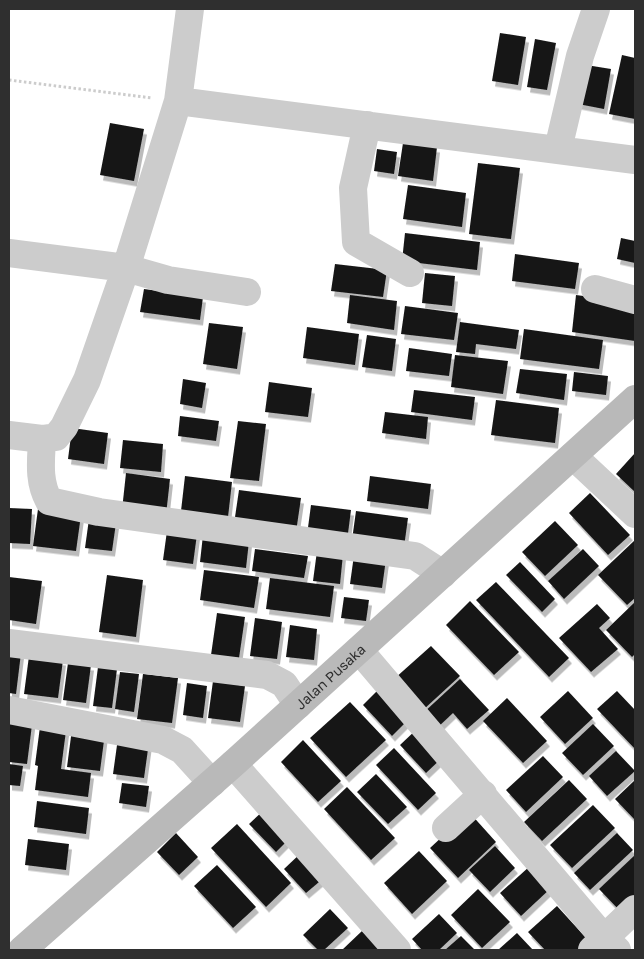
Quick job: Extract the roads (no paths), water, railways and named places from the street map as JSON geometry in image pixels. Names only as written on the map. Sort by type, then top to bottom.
[{"type":"street","points":[[9,435],[42,439],[56,437],[64,427],[87,380],[126,268],[178,101],[190,9]]},
{"type":"street","points":[[558,149],[580,56],[596,9]]},
{"type":"street","points":[[178,101],[635,160]]},
{"type":"street","points":[[367,125],[353,188],[356,242],[410,273]]},
{"type":"street","points":[[9,253],[126,268],[168,280],[247,292]]},
{"type":"street","points":[[595,289],[635,300]]},
{"type":"street","name":"Jalan Pusaka","points":[[22,950],[360,650],[635,398]]},
{"type":"street","points":[[42,439],[41,470],[43,490],[49,500],[99,512],[415,556],[443,574]]},
{"type":"street","points":[[573,456],[635,514]]},
{"type":"street","points":[[9,643],[267,675],[284,684],[298,705]]},
{"type":"street","points":[[360,650],[482,794],[604,946],[635,909]]},
{"type":"street","points":[[9,710],[163,740],[182,750],[212,783]]},
{"type":"street","points":[[233,764],[397,950]]},
{"type":"street","points":[[446,828],[482,794]]}]
